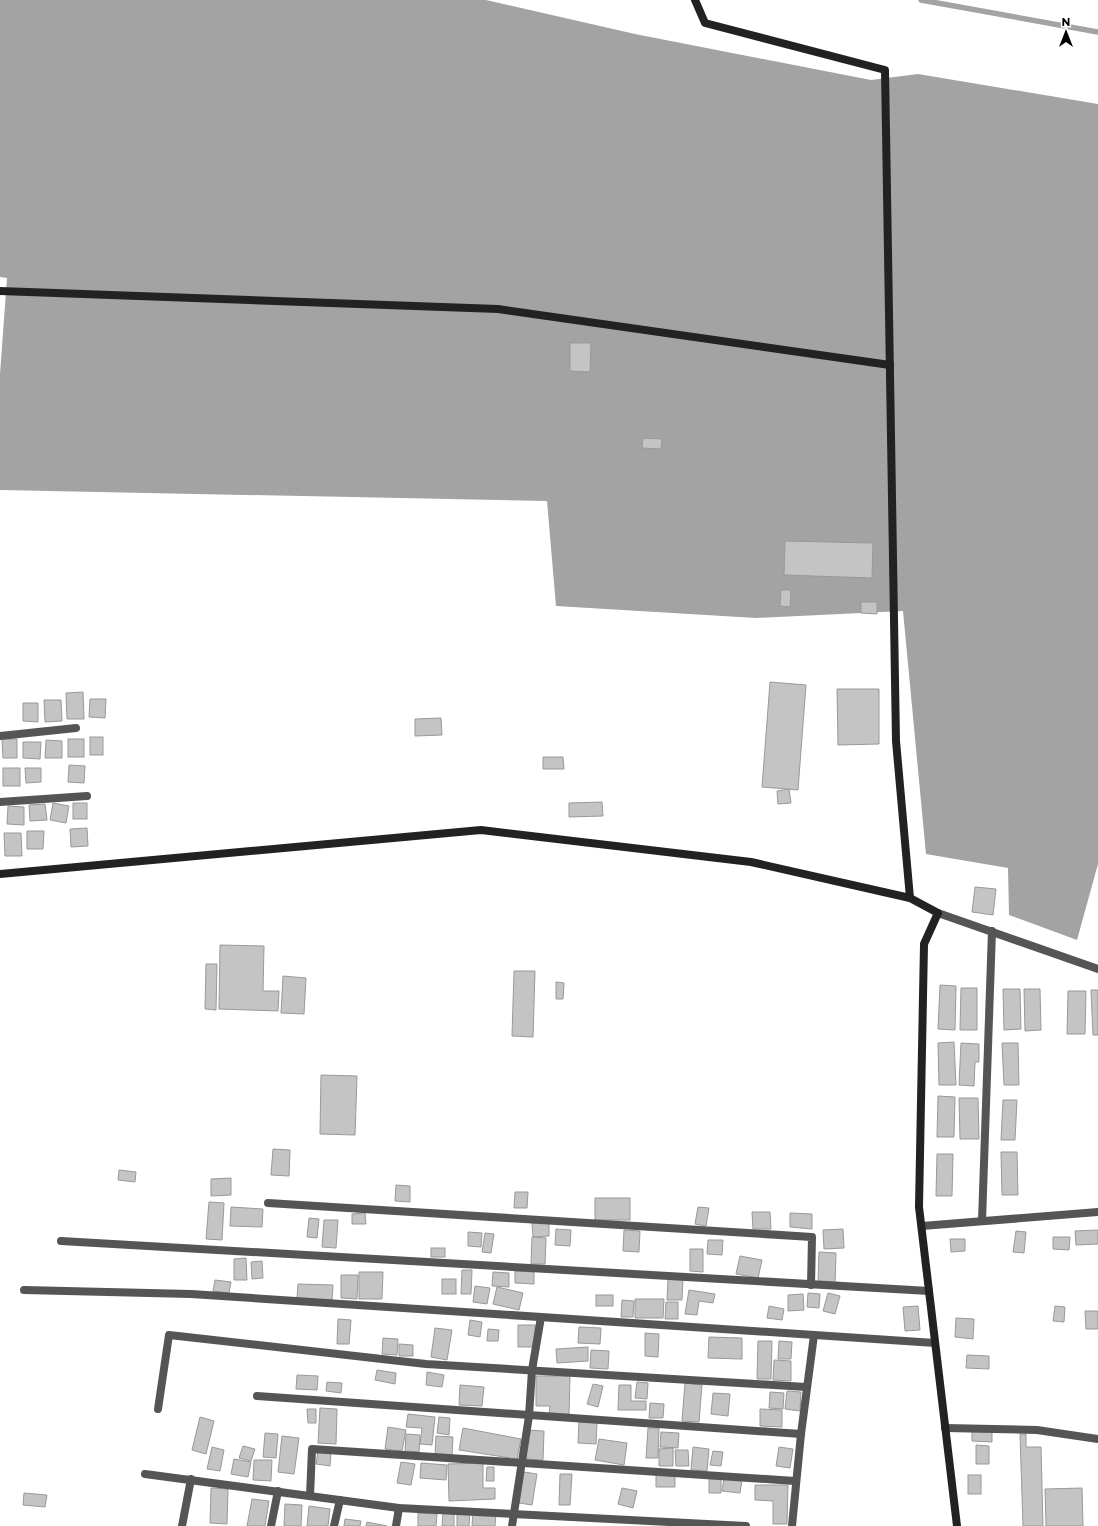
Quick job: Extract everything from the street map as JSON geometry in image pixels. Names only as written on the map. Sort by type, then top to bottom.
[{"type":"street","points":[[696,3],[705,23],[885,70],[896,741],[910,898]]},
{"type":"street","points":[[0,291],[498,309],[890,365]]},
{"type":"street","points":[[0,736],[76,728]]},
{"type":"street","points":[[0,802],[87,796]]},
{"type":"street","points":[[0,874],[481,830],[751,862],[910,898],[938,913],[1098,969]]},
{"type":"street","points":[[938,913],[924,944],[919,1207],[957,1526]]},
{"type":"street","points":[[982,1221],[992,931]]},
{"type":"street","points":[[268,1204],[812,1238],[811,1285]]},
{"type":"street","points":[[922,1226],[1098,1212]]},
{"type":"street","points":[[61,1241],[929,1292]]},
{"type":"street","points":[[24,1290],[191,1294],[935,1343]]},
{"type":"street","points":[[512,1526],[529,1416],[532,1370],[541,1317]]},
{"type":"street","points":[[158,1408],[169,1335],[426,1364],[806,1387]]},
{"type":"street","points":[[792,1526],[795,1481],[806,1387],[814,1335]]},
{"type":"street","points":[[257,1396],[801,1434]]},
{"type":"street","points":[[945,1428],[1037,1430],[1098,1439]]},
{"type":"street","points":[[310,1496],[312,1449],[795,1481]]},
{"type":"street","points":[[145,1474],[399,1508],[515,1512],[746,1526]]},
{"type":"street","points":[[182,1526],[191,1479]]},
{"type":"street","points":[[271,1526],[278,1491]]},
{"type":"street","points":[[334,1526],[340,1500]]},
{"type":"street","points":[[396,1526],[399,1508]]},
{"type":"shaded area","points":[[0,0],[486,0],[635,34],[871,80],[918,74],[1098,104],[1098,864],[1077,940],[1009,915],[1008,868],[926,854],[903,611],[756,618],[556,606],[547,501],[0,490],[0,374],[7,278],[0,277]]},
{"type":"building","points":[[570,343],[591,343],[590,372],[570,371]]},
{"type":"building","points":[[643,438],[662,439],[661,449],[642,448]]},
{"type":"building","points":[[785,541],[873,543],[872,578],[784,575]]},
{"type":"building","points":[[781,590],[791,590],[790,607],[780,606]]},
{"type":"building","points":[[861,602],[877,602],[877,614],[861,613]]},
{"type":"building","points":[[770,682],[806,685],[798,790],[762,787]]},
{"type":"building","points":[[837,689],[879,689],[879,744],[838,745]]},
{"type":"building","points":[[83,692],[84,719],[67,719],[66,693]]},
{"type":"building","points":[[90,699],[106,699],[105,718],[89,717]]},
{"type":"building","points":[[44,700],[61,700],[62,721],[45,722]]},
{"type":"building","points":[[23,703],[38,703],[38,722],[23,721]]},
{"type":"building","points":[[441,718],[442,735],[415,736],[415,719]]},
{"type":"building","points":[[90,737],[103,737],[103,755],[90,755]]},
{"type":"building","points":[[2,739],[17,739],[17,758],[3,758]]},
{"type":"building","points":[[68,739],[84,739],[84,757],[68,757]]},
{"type":"building","points":[[46,740],[62,741],[62,758],[45,758]]},
{"type":"building","points":[[23,742],[41,742],[40,759],[23,758]]},
{"type":"building","points":[[543,757],[563,757],[564,769],[543,769]]},
{"type":"building","points":[[69,765],[85,766],[84,783],[68,782]]},
{"type":"building","points":[[3,768],[20,768],[20,786],[3,786]]},
{"type":"building","points":[[25,768],[41,768],[41,782],[26,783]]},
{"type":"building","points":[[789,789],[791,803],[778,804],[777,791]]},
{"type":"building","points":[[602,802],[603,816],[569,817],[569,803]]},
{"type":"building","points":[[53,803],[69,806],[66,823],[50,820]]},
{"type":"building","points":[[73,803],[87,803],[87,819],[73,819]]},
{"type":"building","points":[[45,804],[47,820],[30,821],[29,805]]},
{"type":"building","points":[[8,806],[24,807],[24,825],[7,824]]},
{"type":"building","points":[[87,828],[88,846],[71,847],[70,829]]},
{"type":"building","points":[[27,831],[44,831],[43,849],[27,849]]},
{"type":"building","points":[[4,833],[21,833],[22,856],[5,856]]},
{"type":"building","points":[[975,887],[996,889],[993,915],[972,912]]},
{"type":"building","points":[[220,945],[264,946],[263,991],[279,991],[278,1011],[219,1009]]},
{"type":"building","points":[[206,964],[217,964],[216,1010],[205,1009]]},
{"type":"building","points":[[514,971],[535,971],[533,1037],[512,1036]]},
{"type":"building","points":[[283,976],[306,978],[304,1014],[281,1013]]},
{"type":"building","points":[[556,982],[564,983],[563,999],[556,999]]},
{"type":"building","points":[[940,985],[956,986],[955,1030],[938,1029]]},
{"type":"building","points":[[961,988],[977,988],[977,1030],[960,1030]]},
{"type":"building","points":[[1003,989],[1020,989],[1021,1029],[1004,1030]]},
{"type":"building","points":[[1024,989],[1040,989],[1041,1030],[1025,1031]]},
{"type":"building","points":[[1091,990],[1098,990],[1098,1035],[1093,1035]]},
{"type":"building","points":[[1068,991],[1086,991],[1085,1034],[1067,1034]]},
{"type":"building","points":[[954,1042],[956,1085],[939,1085],[938,1043]]},
{"type":"building","points":[[961,1043],[979,1044],[979,1062],[975,1062],[974,1086],[959,1085]]},
{"type":"building","points":[[1002,1043],[1018,1043],[1019,1085],[1004,1085]]},
{"type":"building","points":[[321,1075],[357,1076],[355,1135],[320,1134]]},
{"type":"building","points":[[938,1096],[955,1097],[954,1137],[937,1137]]},
{"type":"building","points":[[959,1098],[978,1098],[979,1139],[960,1139]]},
{"type":"building","points":[[1003,1100],[1017,1100],[1015,1140],[1001,1140]]},
{"type":"building","points":[[273,1149],[290,1150],[289,1176],[271,1175]]},
{"type":"building","points":[[1001,1152],[1017,1152],[1018,1195],[1002,1195]]},
{"type":"building","points":[[937,1154],[953,1154],[952,1196],[936,1196]]},
{"type":"building","points":[[119,1170],[136,1172],[135,1182],[118,1180]]},
{"type":"building","points":[[231,1178],[231,1195],[211,1196],[211,1179]]},
{"type":"building","points":[[396,1185],[410,1186],[410,1202],[395,1201]]},
{"type":"building","points":[[515,1192],[528,1192],[527,1208],[514,1208]]},
{"type":"building","points":[[595,1198],[630,1198],[630,1220],[595,1220]]},
{"type":"building","points":[[209,1202],[224,1203],[222,1240],[206,1239]]},
{"type":"building","points":[[231,1207],[263,1209],[262,1227],[230,1226]]},
{"type":"building","points":[[698,1207],[709,1208],[706,1226],[695,1224]]},
{"type":"building","points":[[752,1212],[770,1212],[771,1229],[753,1229]]},
{"type":"building","points":[[365,1213],[366,1224],[352,1224],[352,1214]]},
{"type":"building","points":[[790,1213],[812,1214],[812,1229],[790,1227]]},
{"type":"building","points":[[309,1218],[319,1219],[317,1238],[307,1237]]},
{"type":"building","points":[[324,1220],[338,1220],[336,1248],[322,1247]]},
{"type":"building","points":[[549,1222],[549,1236],[533,1237],[532,1223]]},
{"type":"building","points":[[556,1229],[571,1230],[570,1246],[555,1245]]},
{"type":"building","points":[[843,1229],[844,1248],[824,1249],[823,1230]]},
{"type":"building","points":[[624,1230],[640,1231],[639,1252],[623,1251]]},
{"type":"building","points":[[1098,1230],[1098,1244],[1076,1245],[1075,1231]]},
{"type":"building","points":[[1016,1231],[1026,1232],[1024,1253],[1013,1252]]},
{"type":"building","points":[[468,1232],[482,1233],[481,1247],[468,1246]]},
{"type":"building","points":[[485,1233],[494,1234],[491,1253],[482,1252]]},
{"type":"building","points":[[532,1237],[546,1238],[545,1264],[531,1264]]},
{"type":"building","points":[[1053,1237],[1070,1237],[1069,1250],[1053,1249]]},
{"type":"building","points":[[950,1239],[965,1239],[965,1251],[951,1252]]},
{"type":"building","points":[[708,1240],[723,1240],[722,1255],[707,1254]]},
{"type":"building","points":[[431,1248],[445,1248],[445,1257],[431,1257]]},
{"type":"building","points":[[690,1249],[703,1249],[703,1272],[690,1271]]},
{"type":"building","points":[[819,1252],[836,1253],[835,1284],[818,1283]]},
{"type":"building","points":[[740,1256],[762,1260],[758,1278],[736,1274]]},
{"type":"building","points":[[246,1258],[247,1280],[234,1280],[234,1259]]},
{"type":"building","points":[[262,1261],[263,1278],[252,1279],[251,1262]]},
{"type":"building","points":[[462,1270],[472,1270],[471,1294],[461,1294]]},
{"type":"building","points":[[515,1271],[534,1272],[534,1284],[515,1283]]},
{"type":"building","points":[[359,1272],[383,1272],[382,1299],[359,1299]]},
{"type":"building","points":[[493,1272],[509,1273],[509,1287],[492,1286]]},
{"type":"building","points":[[341,1275],[358,1275],[357,1299],[341,1298]]},
{"type":"building","points":[[442,1279],[456,1279],[456,1294],[442,1294]]},
{"type":"building","points":[[668,1279],[683,1279],[682,1300],[667,1300]]},
{"type":"building","points":[[215,1280],[231,1282],[229,1293],[213,1291]]},
{"type":"building","points":[[298,1284],[333,1285],[332,1300],[297,1299]]},
{"type":"building","points":[[475,1286],[490,1288],[487,1304],[473,1302]]},
{"type":"building","points":[[497,1287],[523,1293],[519,1310],[493,1304]]},
{"type":"building","points":[[689,1290],[715,1294],[713,1303],[699,1301],[697,1315],[685,1314]]},
{"type":"building","points":[[808,1293],[820,1294],[819,1308],[807,1307]]},
{"type":"building","points":[[828,1293],[840,1296],[835,1314],[823,1311]]},
{"type":"building","points":[[803,1294],[804,1310],[788,1311],[788,1295]]},
{"type":"building","points":[[596,1295],[613,1295],[613,1306],[596,1306]]},
{"type":"building","points":[[635,1299],[664,1299],[663,1318],[635,1318]]},
{"type":"building","points":[[622,1300],[634,1301],[633,1317],[621,1317]]},
{"type":"building","points":[[666,1302],[678,1302],[678,1319],[665,1319]]},
{"type":"building","points":[[769,1306],[784,1309],[782,1320],[767,1318]]},
{"type":"building","points":[[918,1306],[920,1330],[905,1331],[903,1307]]},
{"type":"building","points":[[1055,1306],[1065,1307],[1064,1322],[1053,1321]]},
{"type":"building","points":[[1085,1311],[1098,1311],[1098,1329],[1086,1329]]},
{"type":"building","points":[[956,1318],[974,1319],[973,1339],[955,1337]]},
{"type":"building","points":[[338,1319],[351,1320],[349,1344],[337,1344]]},
{"type":"building","points":[[470,1320],[482,1322],[480,1337],[468,1335]]},
{"type":"building","points":[[518,1325],[535,1325],[535,1347],[518,1347]]},
{"type":"building","points":[[579,1327],[601,1328],[600,1344],[578,1343]]},
{"type":"building","points":[[435,1328],[452,1330],[447,1360],[431,1357]]},
{"type":"building","points":[[488,1329],[499,1330],[498,1341],[487,1341]]},
{"type":"building","points":[[645,1333],[659,1334],[658,1357],[645,1356]]},
{"type":"building","points":[[709,1337],[742,1338],[742,1359],[708,1358]]},
{"type":"building","points":[[383,1338],[398,1339],[397,1355],[382,1354]]},
{"type":"building","points":[[758,1341],[772,1341],[771,1379],[757,1379]]},
{"type":"building","points":[[779,1341],[792,1342],[791,1359],[778,1359]]},
{"type":"building","points":[[399,1344],[413,1345],[413,1356],[399,1356]]},
{"type":"building","points":[[588,1347],[588,1361],[557,1363],[556,1349]]},
{"type":"building","points":[[591,1350],[609,1351],[608,1369],[590,1368]]},
{"type":"building","points":[[967,1355],[989,1356],[989,1369],[966,1368]]},
{"type":"building","points":[[774,1360],[791,1361],[791,1381],[773,1380]]},
{"type":"building","points":[[377,1370],[396,1373],[395,1384],[375,1380]]},
{"type":"building","points":[[427,1372],[444,1375],[442,1387],[426,1385]]},
{"type":"building","points":[[297,1375],[318,1376],[317,1390],[296,1389]]},
{"type":"building","points":[[536,1376],[570,1376],[569,1414],[549,1413],[550,1406],[536,1406]]},
{"type":"building","points":[[327,1382],[342,1383],[341,1393],[326,1391]]},
{"type":"building","points":[[637,1382],[648,1383],[647,1399],[635,1398]]},
{"type":"building","points":[[685,1383],[702,1385],[699,1422],[682,1421]]},
{"type":"building","points":[[593,1384],[603,1386],[598,1407],[587,1404]]},
{"type":"building","points":[[460,1385],[484,1387],[482,1406],[459,1405]]},
{"type":"building","points":[[619,1385],[631,1385],[631,1401],[646,1401],[646,1410],[618,1410]]},
{"type":"building","points":[[787,1391],[801,1392],[800,1411],[785,1409]]},
{"type":"building","points":[[770,1392],[784,1393],[783,1409],[769,1408]]},
{"type":"building","points":[[713,1393],[730,1394],[728,1416],[711,1414]]},
{"type":"building","points":[[650,1403],[664,1404],[663,1418],[649,1418]]},
{"type":"building","points":[[320,1408],[337,1409],[336,1444],[318,1443]]},
{"type":"building","points":[[307,1409],[316,1409],[316,1423],[308,1423]]},
{"type":"building","points":[[760,1409],[782,1410],[782,1427],[760,1426]]},
{"type":"building","points":[[408,1414],[435,1417],[432,1445],[420,1444],[422,1428],[406,1427]]},
{"type":"building","points":[[200,1417],[214,1421],[206,1454],[192,1450]]},
{"type":"building","points":[[439,1417],[450,1418],[449,1435],[437,1433]]},
{"type":"building","points":[[579,1422],[597,1423],[596,1444],[578,1443]]},
{"type":"building","points":[[388,1427],[406,1430],[402,1451],[385,1449]]},
{"type":"building","points":[[463,1428],[521,1439],[517,1459],[459,1450]]},
{"type":"building","points":[[648,1428],[659,1428],[658,1458],[646,1458]]},
{"type":"building","points":[[972,1429],[992,1429],[992,1442],[972,1441]]},
{"type":"building","points":[[527,1430],[544,1431],[543,1460],[526,1459]]},
{"type":"building","points":[[661,1432],[679,1433],[678,1448],[660,1447]]},
{"type":"building","points":[[265,1433],[278,1434],[276,1458],[263,1457]]},
{"type":"building","points":[[406,1434],[420,1435],[419,1452],[405,1451]]},
{"type":"building","points":[[1020,1434],[1026,1434],[1026,1447],[1041,1447],[1043,1526],[1023,1526]]},
{"type":"building","points":[[282,1436],[299,1438],[294,1474],[278,1472]]},
{"type":"building","points":[[436,1436],[453,1437],[452,1455],[435,1455]]},
{"type":"building","points":[[599,1439],[627,1443],[624,1465],[595,1460]]},
{"type":"building","points":[[976,1445],[989,1446],[989,1464],[976,1464]]},
{"type":"building","points":[[243,1446],[255,1449],[251,1461],[239,1458]]},
{"type":"building","points":[[212,1447],[224,1450],[220,1471],[207,1469]]},
{"type":"building","points":[[693,1447],[709,1449],[707,1471],[691,1470]]},
{"type":"building","points":[[779,1447],[793,1449],[790,1468],[776,1466]]},
{"type":"building","points":[[673,1448],[673,1466],[659,1466],[659,1449]]},
{"type":"building","points":[[675,1450],[688,1450],[689,1466],[676,1466]]},
{"type":"building","points":[[318,1451],[331,1453],[330,1466],[316,1464]]},
{"type":"building","points":[[713,1451],[723,1452],[721,1466],[710,1465]]},
{"type":"building","points":[[234,1459],[251,1462],[248,1477],[231,1474]]},
{"type":"building","points":[[254,1460],[272,1460],[271,1481],[253,1480]]},
{"type":"building","points":[[401,1462],[415,1464],[411,1485],[397,1483]]},
{"type":"building","points":[[421,1463],[447,1465],[446,1480],[420,1478]]},
{"type":"building","points":[[483,1463],[483,1488],[495,1488],[495,1499],[449,1501],[448,1464]]},
{"type":"building","points":[[487,1467],[494,1467],[494,1481],[486,1481]]},
{"type":"building","points":[[524,1472],[537,1474],[532,1505],[519,1503]]},
{"type":"building","points":[[560,1474],[572,1474],[570,1505],[559,1505]]},
{"type":"building","points":[[656,1475],[675,1476],[675,1487],[656,1487]]},
{"type":"building","points":[[968,1475],[981,1475],[981,1494],[968,1494]]},
{"type":"building","points":[[709,1478],[721,1479],[721,1493],[709,1493]]},
{"type":"building","points":[[724,1478],[742,1480],[740,1493],[722,1491]]},
{"type":"building","points":[[755,1485],[788,1485],[787,1524],[773,1524],[773,1501],[755,1500]]},
{"type":"building","points":[[211,1488],[228,1489],[227,1524],[210,1523]]},
{"type":"building","points":[[622,1488],[637,1491],[633,1508],[618,1504]]},
{"type":"building","points":[[1082,1488],[1083,1526],[1046,1526],[1045,1489]]},
{"type":"building","points":[[24,1493],[47,1495],[45,1507],[23,1505]]},
{"type":"building","points":[[252,1499],[269,1501],[265,1526],[247,1526]]},
{"type":"building","points":[[285,1504],[302,1505],[301,1526],[284,1526]]},
{"type":"building","points":[[309,1506],[330,1509],[328,1526],[307,1526]]},
{"type":"building","points":[[457,1512],[470,1512],[469,1526],[457,1526]]},
{"type":"building","points":[[473,1512],[496,1512],[495,1526],[472,1526]]},
{"type":"building","points":[[418,1513],[437,1514],[436,1526],[418,1526]]},
{"type":"building","points":[[443,1513],[454,1513],[454,1526],[442,1526]]},
{"type":"building","points":[[345,1519],[361,1521],[360,1526],[344,1526]]},
{"type":"building","points":[[367,1522],[387,1526],[366,1526]]},
{"type":"waterway","points":[[921,0],[1098,32]]}]
